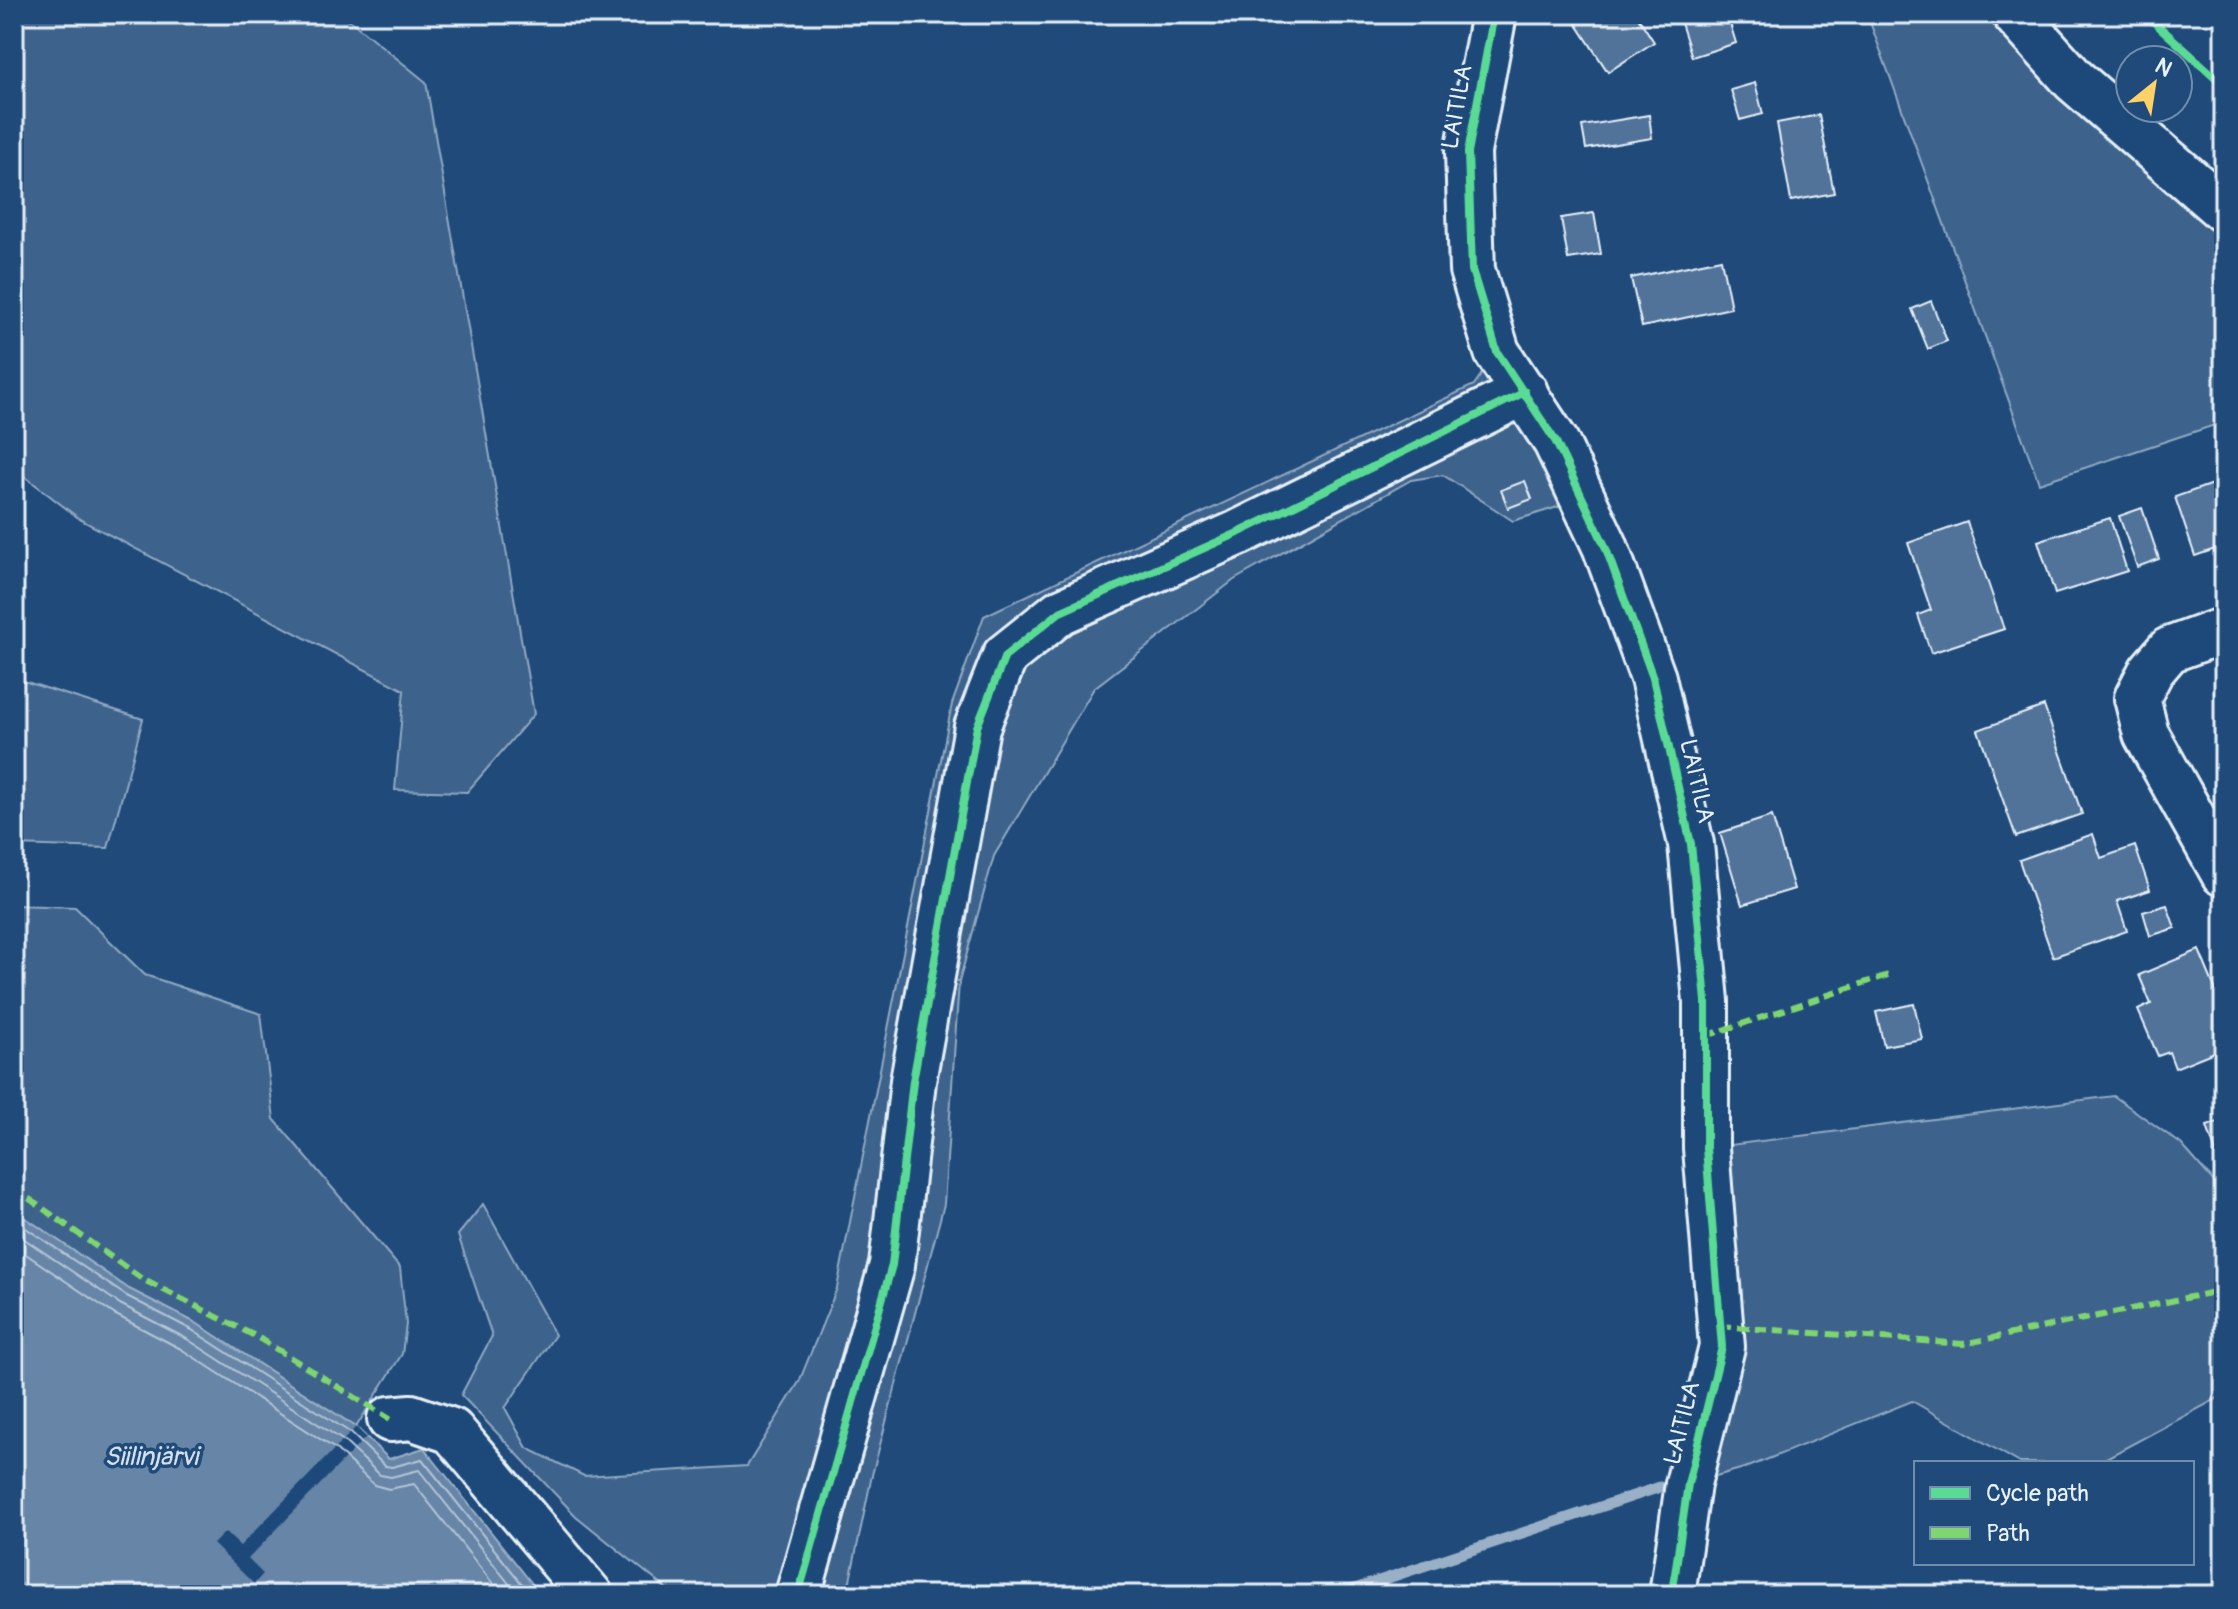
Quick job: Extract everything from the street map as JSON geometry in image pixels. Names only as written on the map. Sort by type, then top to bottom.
[{"type":"street","name":"LAITILA","points":[[1494,14],[1468,152],[1472,270],[1497,352],[1556,442],[1605,546],[1653,678],[1691,844],[1706,1001],[1706,1148],[1722,1347],[1688,1484],[1672,1595]]},
{"type":"street","points":[[2015,14],[2074,80],[2224,210]]},
{"type":"street","points":[[798,1595],[892,1265],[913,1081],[974,741],[1005,656],[1060,612],[1238,533],[1525,392]]},
{"type":"street","points":[[2224,630],[2169,650],[2151,671],[2137,698],[2146,734],[2224,874]]},
{"type":"street","points":[[390,1419],[411,1417],[452,1431],[590,1595]]},
{"type":"shaded area","points":[[14,14],[342,14],[426,82],[534,714],[467,792],[395,790],[404,690],[81,520],[14,468]]},
{"type":"shaded area","points":[[1867,14],[1989,14],[2065,96],[2224,239],[2224,422],[2039,483]]},
{"type":"shaded area","points":[[1497,352],[1605,546],[1561,506],[1513,521],[1443,475],[1411,480],[1234,580],[1094,688],[994,856],[959,982],[944,1204],[872,1475],[847,1595],[671,1595],[576,1516],[461,1395],[492,1336],[458,1235],[483,1204],[555,1335],[505,1408],[527,1448],[584,1476],[747,1466],[799,1382],[837,1288],[952,704],[984,616],[1474,385]]},
{"type":"shaded area","points":[[14,678],[143,719],[108,848],[14,845]]},
{"type":"shaded area","points":[[14,905],[75,907],[145,975],[261,1014],[274,1119],[400,1268],[406,1324],[402,1354],[356,1427],[196,1323],[129,1289],[14,1210]]},
{"type":"shaded area","points":[[2114,1096],[2181,1144],[2224,1193],[2224,1395],[2101,1461],[2017,1461],[1912,1401],[1751,1466],[1688,1484],[1721,1347],[1706,1148]]},
{"type":"water","name":"Siilinjärvi","points":[[14,1210],[129,1289],[196,1323],[356,1427],[389,1459],[424,1448],[541,1595],[14,1595]]},
{"type":"pier","points":[[356,1427],[366,1437],[248,1559],[263,1574],[254,1584],[213,1544],[225,1532],[240,1546]]},
{"type":"building","points":[[1570,14],[1636,14],[1654,42],[1608,72]]},
{"type":"building","points":[[1698,14],[1727,14],[1736,43],[1692,57],[1680,20]]},
{"type":"building","points":[[1755,83],[1763,114],[1740,120],[1731,90]]},
{"type":"building","points":[[1649,115],[1652,138],[1586,149],[1582,126]]},
{"type":"building","points":[[1819,115],[1834,193],[1791,201],[1777,123]]},
{"type":"building","points":[[1594,213],[1601,254],[1568,259],[1561,218]]},
{"type":"building","points":[[1721,259],[1731,308],[1642,327],[1631,278]]},
{"type":"building","points":[[1931,301],[1947,341],[1928,349],[1912,309]]},
{"type":"building","points":[[2224,480],[2224,546],[2195,556],[2175,497]]},
{"type":"building","points":[[1525,481],[1532,499],[1508,508],[1501,490]]},
{"type":"building","points":[[2142,508],[2159,559],[2137,567],[2119,516]]},
{"type":"building","points":[[2110,518],[2127,571],[2055,594],[2038,541]]},
{"type":"building","points":[[1967,522],[2004,629],[1931,653],[1918,615],[1931,610],[1908,543]]},
{"type":"building","points":[[2224,690],[2224,725],[2214,692]]},
{"type":"building","points":[[2044,706],[2082,814],[2016,837],[1978,730]]},
{"type":"building","points":[[1772,816],[1794,889],[1742,905],[1720,833]]},
{"type":"building","points":[[2093,834],[2101,858],[2135,846],[2150,890],[2117,901],[2127,931],[2053,957],[2019,860]]},
{"type":"building","points":[[2167,905],[2175,928],[2150,936],[2143,912]]},
{"type":"building","points":[[2199,950],[2224,1010],[2224,1048],[2175,1068],[2169,1052],[2158,1056],[2138,1010],[2151,1004],[2139,975]]},
{"type":"building","points":[[1914,1004],[1922,1039],[1884,1046],[1876,1012]]},
{"type":"building","points":[[2224,1120],[2224,1164],[2220,1165],[2207,1126]]},
{"type":"waterway","points":[[1337,1595],[1660,1487]]},
{"type":"marked path","points":[[1706,1036],[1891,974]]},
{"type":"marked path","points":[[14,1188],[142,1279],[257,1337],[390,1419]]},
{"type":"marked path","points":[[1720,1326],[1963,1344],[2224,1290]]},
{"type":"cycle path","points":[[1494,14],[1468,152],[1472,270],[1497,352],[1556,442],[1605,546],[1653,678],[1691,844],[1706,1001],[1706,1148],[1722,1347],[1688,1484],[1672,1595]]},
{"type":"cycle path","points":[[2145,14],[2224,85]]},
{"type":"cycle path","points":[[798,1595],[892,1265],[913,1081],[977,727],[1005,656],[1060,612],[1238,533],[1525,392]]}]
